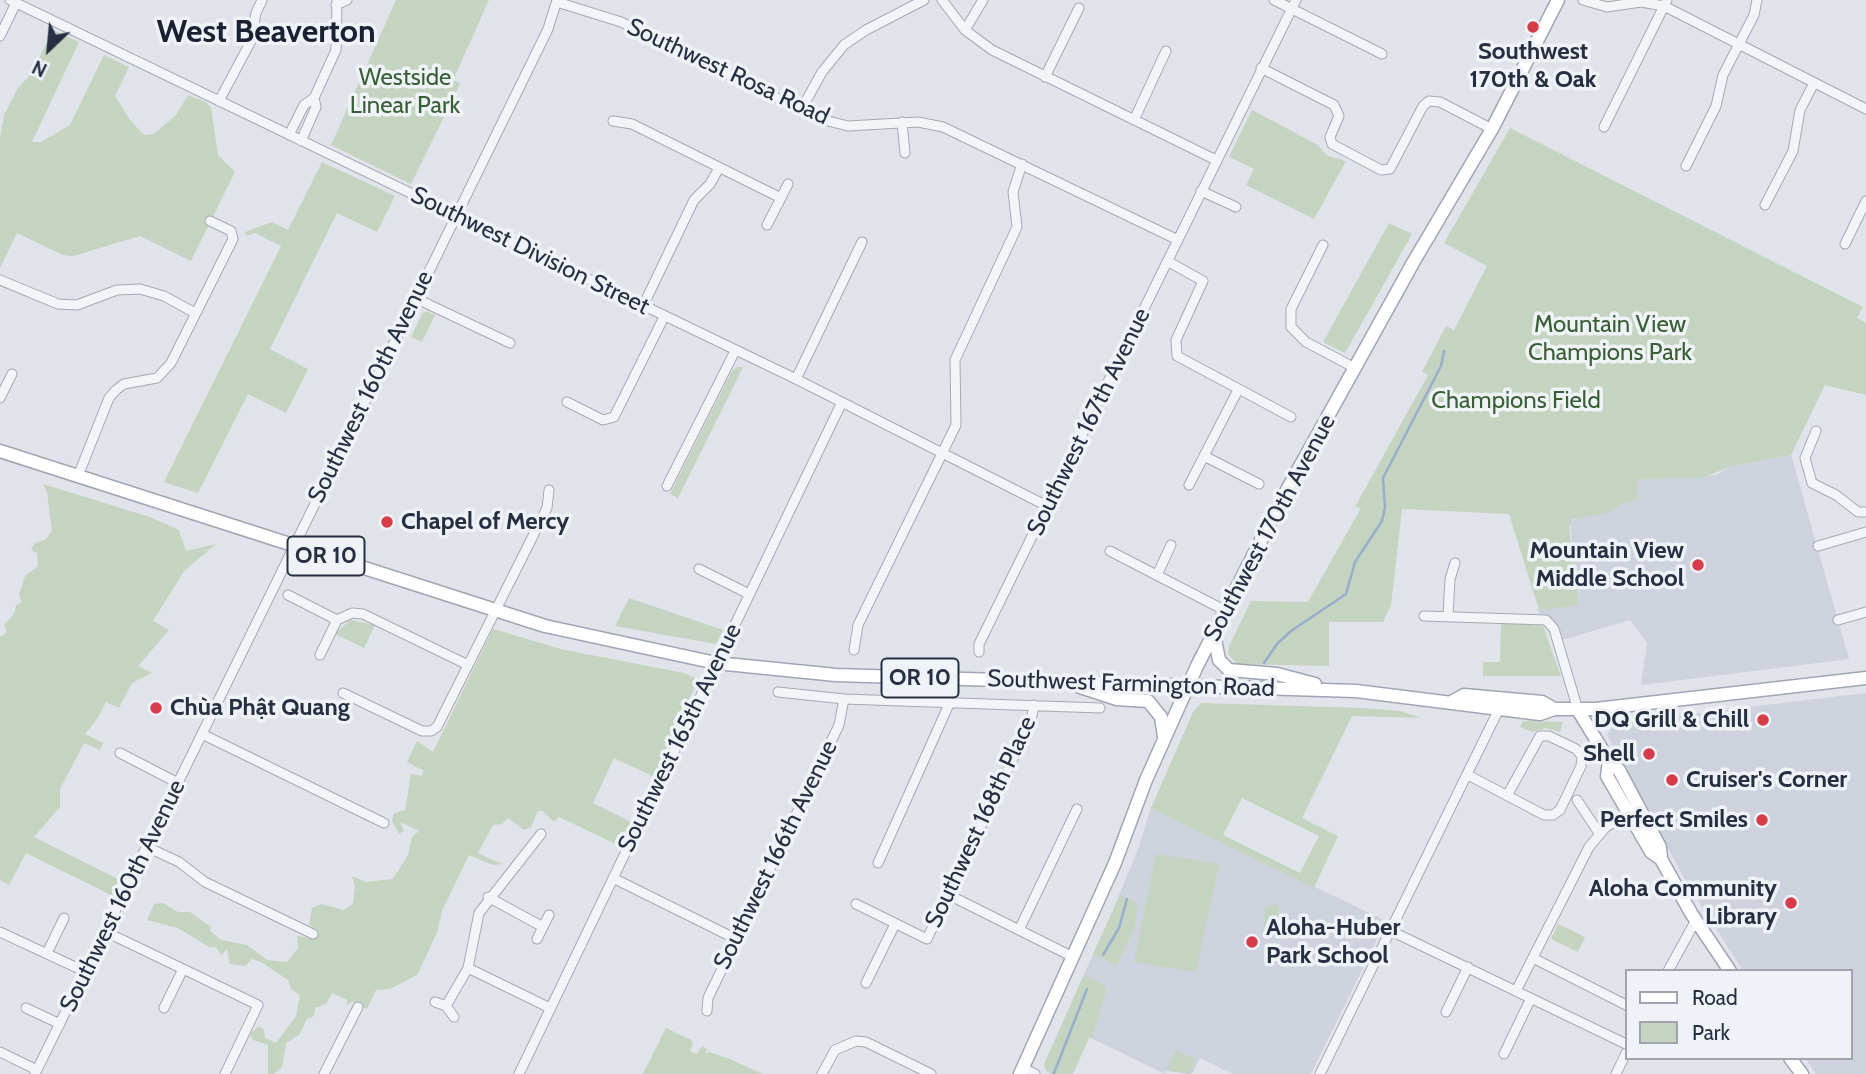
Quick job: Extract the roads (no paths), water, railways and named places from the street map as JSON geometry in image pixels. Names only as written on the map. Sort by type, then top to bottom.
[{"type":"main road","name":"Southwest 170th Avenue","points":[[1026,1072],[1188,684],[1263,535],[1492,129],[1558,0]]},
{"type":"main road","name":"Southwest Farmington Road","points":[[0,451],[498,612],[595,639],[716,663],[836,675],[1188,684],[1339,691],[1453,701],[1463,706],[1541,714],[1554,709],[1578,710],[1866,678]]},
{"type":"main road","points":[[1214,634],[1219,660],[1229,670],[1277,674],[1339,691]]},
{"type":"main road","points":[[1063,682],[1117,699],[1148,701],[1161,717],[1164,737]]},
{"type":"main road","name":"Southwest Farmington Road","points":[[1453,701],[1464,695],[1542,702],[1554,709]]},
{"type":"main road","points":[[1578,710],[1609,761],[1625,780],[1660,847],[1661,859],[1696,920],[1729,969]]},
{"type":"main road","points":[[1609,761],[1608,776],[1628,814],[1650,852],[1661,859]]},
{"type":"street","points":[[219,101],[251,41],[256,13],[262,0]]},
{"type":"street","points":[[289,135],[304,105],[314,98],[337,50],[336,2],[347,0]]},
{"type":"street","points":[[802,110],[821,72],[844,45],[866,30],[924,0]]},
{"type":"street","points":[[942,0],[965,30],[992,50],[1216,160]]},
{"type":"street","points":[[965,30],[983,0]]},
{"type":"street","points":[[1274,0],[1293,4],[1382,54]]},
{"type":"street","points":[[1583,0],[1598,6],[1641,2],[1666,3],[1866,109]]},
{"type":"street","points":[[1686,166],[1716,106],[1723,75],[1740,44],[1757,0]]},
{"type":"street","points":[[0,36],[13,1]]},
{"type":"street","name":"Southwest Division Street","points":[[13,1],[796,379],[1047,506]]},
{"type":"street","name":"Southwest Rosa Road","points":[[557,1],[621,22],[802,110],[848,126],[902,122],[943,127],[1178,240]]},
{"type":"street","name":"Southwest 160th Avenue","points":[[36,1072],[548,29],[557,1]]},
{"type":"street","points":[[1604,127],[1666,3]]},
{"type":"street","name":"Southwest 167th Avenue","points":[[979,652],[979,643],[1169,262],[1293,4]]},
{"type":"street","points":[[1045,77],[1079,8]]},
{"type":"street","points":[[1134,120],[1166,51]]},
{"type":"street","points":[[1261,68],[1330,102],[1339,110],[1330,143],[1384,172],[1392,166],[1425,102],[1440,102],[1492,129]]},
{"type":"street","points":[[1765,205],[1793,151],[1800,110],[1814,83]]},
{"type":"street","points":[[301,141],[316,107],[314,98]]},
{"type":"street","points":[[613,121],[632,124],[781,198]]},
{"type":"street","points":[[902,122],[905,153]]},
{"type":"street","points":[[854,650],[858,625],[956,425],[958,410],[955,360],[1017,227],[1013,192],[1022,164]]},
{"type":"street","points":[[643,306],[694,200],[710,184],[719,168]]},
{"type":"street","points":[[767,225],[788,184]]},
{"type":"street","points":[[1201,191],[1236,207]]},
{"type":"street","points":[[1845,244],[1866,201]]},
{"type":"street","points":[[78,477],[109,398],[124,384],[148,381],[164,372],[195,313],[233,234],[210,221]]},
{"type":"street","points":[[796,379],[862,242]]},
{"type":"street","points":[[1323,245],[1291,309],[1291,327],[1306,342],[1355,368]]},
{"type":"street","points":[[1169,262],[1203,281],[1175,340],[1177,356],[1291,417]]},
{"type":"street","points":[[0,280],[58,304],[77,305],[117,290],[140,289],[164,296],[195,313]]},
{"type":"street","points":[[415,298],[510,343]]},
{"type":"street","points":[[567,402],[603,419],[611,419],[664,317]]},
{"type":"street","points":[[667,485],[735,351]]},
{"type":"street","points":[[0,398],[12,374]]},
{"type":"street","points":[[1189,485],[1238,390]]},
{"type":"street","name":"Southwest 165th Avenue","points":[[519,1074],[842,402]]},
{"type":"street","points":[[1816,431],[1805,458],[1812,483],[1836,495],[1858,512],[1866,512]]},
{"type":"street","points":[[1204,456],[1259,484]]},
{"type":"street","points":[[343,693],[422,731],[430,731],[439,724],[468,664],[498,612],[547,508],[549,490]]},
{"type":"street","points":[[1818,546],[1866,532]]},
{"type":"street","points":[[1157,575],[1171,545]]},
{"type":"street","points":[[1110,551],[1226,611]]},
{"type":"street","points":[[1448,616],[1450,579],[1455,563]]},
{"type":"street","points":[[699,569],[749,594]]},
{"type":"street","points":[[288,595],[337,620]]},
{"type":"street","points":[[1838,620],[1866,612]]},
{"type":"street","points":[[320,655],[337,620],[348,613],[363,614],[468,664]]},
{"type":"street","points":[[1424,616],[1546,620],[1553,629],[1578,710]]},
{"type":"street","points":[[778,692],[844,699],[1100,708]]},
{"type":"street","name":"Southwest 166th Avenue","points":[[707,1011],[708,998],[839,725],[844,699]]},
{"type":"street","points":[[878,863],[950,702]]},
{"type":"street","name":"Southwest 168th Place","points":[[895,924],[927,939],[1031,721],[1034,705]]},
{"type":"street","points":[[1320,1074],[1498,710]]},
{"type":"street","points":[[202,734],[384,823]]},
{"type":"street","points":[[1468,775],[1508,794],[1513,801],[1544,815],[1553,815],[1560,810],[1582,761],[1576,749],[1545,735],[1536,740],[1508,794]]},
{"type":"street","points":[[120,752],[178,783]]},
{"type":"street","points":[[1577,800],[1599,834]]},
{"type":"street","points":[[1019,930],[1077,809]]},
{"type":"street","points":[[1516,991],[1599,834],[1628,814]]},
{"type":"street","points":[[446,1006],[468,968],[473,929],[488,897],[541,835]]},
{"type":"street","points":[[147,847],[179,862],[205,882],[313,934]]},
{"type":"street","points":[[613,878],[736,939]]},
{"type":"street","points":[[949,895],[1073,957]]},
{"type":"street","points":[[488,897],[543,927]]},
{"type":"street","points":[[856,904],[895,924],[866,983]]},
{"type":"street","points":[[537,939],[549,915]]},
{"type":"street","points":[[47,953],[64,918]]},
{"type":"street","points":[[1669,969],[1696,920]]},
{"type":"street","points":[[1391,931],[1624,1043]]},
{"type":"street","points":[[0,932],[86,972]]},
{"type":"street","points":[[106,932],[258,1005],[225,1074]]},
{"type":"street","points":[[1533,958],[1624,1004]]},
{"type":"street","points":[[1446,1012],[1468,967]]},
{"type":"street","points":[[468,968],[550,1008]]},
{"type":"street","points":[[164,1008],[183,969]]},
{"type":"street","points":[[1504,1054],[1531,998]]},
{"type":"street","points":[[435,1002],[446,1006],[454,1017]]},
{"type":"street","points":[[324,1074],[358,1007]]},
{"type":"street","points":[[26,1008],[60,1024]]},
{"type":"street","points":[[821,1074],[835,1049],[856,1041],[866,1042],[931,1074]]},
{"type":"street","points":[[0,1052],[36,1072]]},
{"type":"street","points":[[1616,1074],[1624,1058]]},
{"type":"waterway","points":[[1264,663],[1277,644],[1291,631],[1346,594],[1355,562],[1382,521],[1385,508],[1383,478],[1441,366],[1444,351]]},
{"type":"waterway","points":[[1103,955],[1119,928],[1127,899]]},
{"type":"waterway","points":[[1054,1073],[1087,989]]},
{"type":"place","name":"Southwest 170th & Oak","points":[[1533,27]]},
{"type":"place","name":"Chapel of Mercy","points":[[387,522]]},
{"type":"place","name":"Mountain View Middle School","points":[[1698,565]]},
{"type":"place","name":"Chùa Phật Quang","points":[[156,708]]},
{"type":"place","name":"DQ Grill & Chill","points":[[1763,720]]},
{"type":"place","name":"Shell","points":[[1649,754]]},
{"type":"place","name":"Cruiser's Corner","points":[[1672,780]]},
{"type":"place","name":"Perfect Smiles","points":[[1762,820]]},
{"type":"place","name":"Aloha Community Library","points":[[1791,903]]},
{"type":"place","name":"Aloha-Huber Park School","points":[[1252,942]]},
{"type":"district","name":"West Beaverton","points":[[266,33]]},
{"type":"park label","name":"Westside Linear Park","points":[[405,92]]},
{"type":"park label","name":"Mountain View Champions Park","points":[[1610,339]]},
{"type":"park label","name":"Champions Field","points":[[1516,401]]}]
